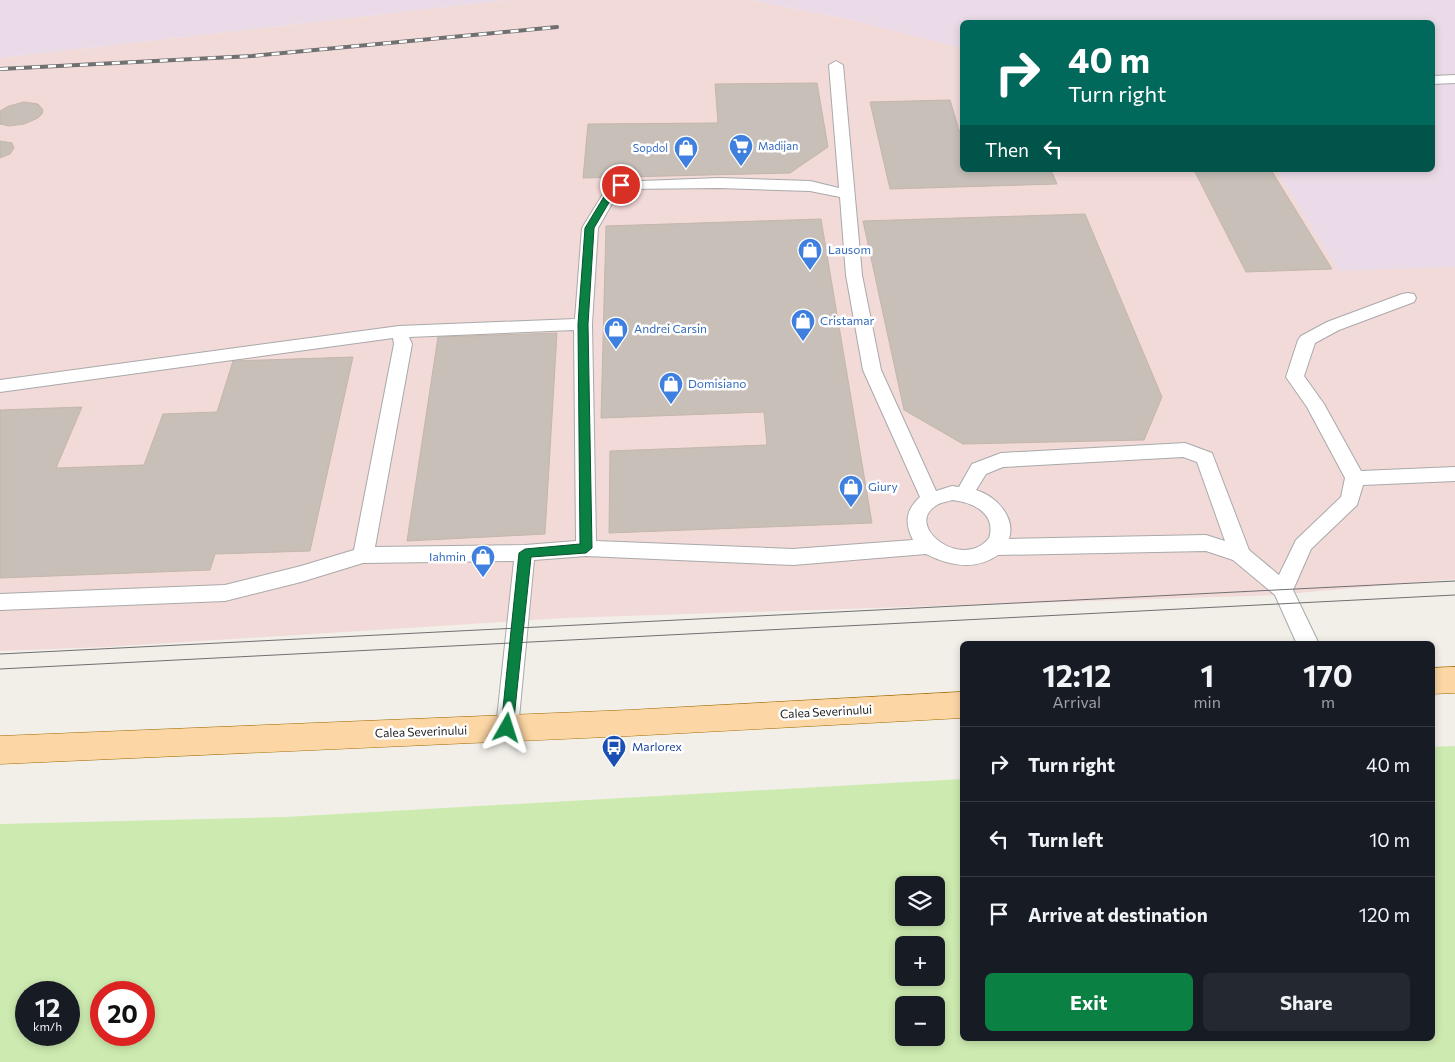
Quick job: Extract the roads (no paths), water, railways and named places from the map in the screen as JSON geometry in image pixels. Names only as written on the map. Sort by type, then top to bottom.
[{"type":"main road","points":[[1435,681],[1455,680]]},
{"type":"main road","name":"Calea Severinului","points":[[0,750],[507,728],[960,705]]},
{"type":"lane","points":[[836,65],[854,275],[872,370],[930,498]]},
{"type":"lane","points":[[1435,80],[1455,79]]},
{"type":"lane","points":[[586,548],[583,324],[590,228],[611,192],[621,185],[719,183],[810,186],[846,194]]},
{"type":"lane","points":[[1283,590],[1304,545],[1350,500],[1355,478],[1315,404],[1295,377],[1307,340],[1334,326],[1408,298]]},
{"type":"lane","points":[[0,386],[399,332],[583,324]]},
{"type":"lane","points":[[363,555],[403,344],[399,332]]},
{"type":"lane","points":[[964,494],[979,469],[1001,460],[1186,450],[1205,458],[1240,554]]},
{"type":"lane","points":[[1355,478],[1455,474]]},
{"type":"lane","points":[[952,493],[964,494],[984,502],[998,516],[1002,527],[1000,538],[994,547],[983,554],[970,557],[955,557],[940,553],[928,546],[920,536],[916,525],[916,515],[921,506],[930,498],[952,493]]},
{"type":"lane","points":[[994,547],[1206,542],[1240,554],[1283,590],[1307,641]]},
{"type":"lane","points":[[0,602],[225,593],[301,574],[363,555],[525,553],[586,548],[793,557],[928,546]]},
{"type":"lane","points":[[507,728],[525,553]]},
{"type":"tram line","points":[[0,654],[1455,581]]},
{"type":"tram line","points":[[0,669],[1455,595]]},
{"type":"railway","points":[[0,69],[252,56],[557,27]]},
{"type":"place","name":"Madijan","points":[[741,167]]},
{"type":"place","name":"Sopdol","points":[[686,169]]},
{"type":"place","name":"Lausom","points":[[810,271]]},
{"type":"place","name":"Cristamar","points":[[803,342]]},
{"type":"place","name":"Andrei Carsin","points":[[616,350]]},
{"type":"place","name":"Domisiano","points":[[671,405]]},
{"type":"place","name":"Giury","points":[[851,508]]},
{"type":"place","name":"Iahmin","points":[[483,578]]},
{"type":"place","name":"Marlorex","points":[[614,768]]}]
